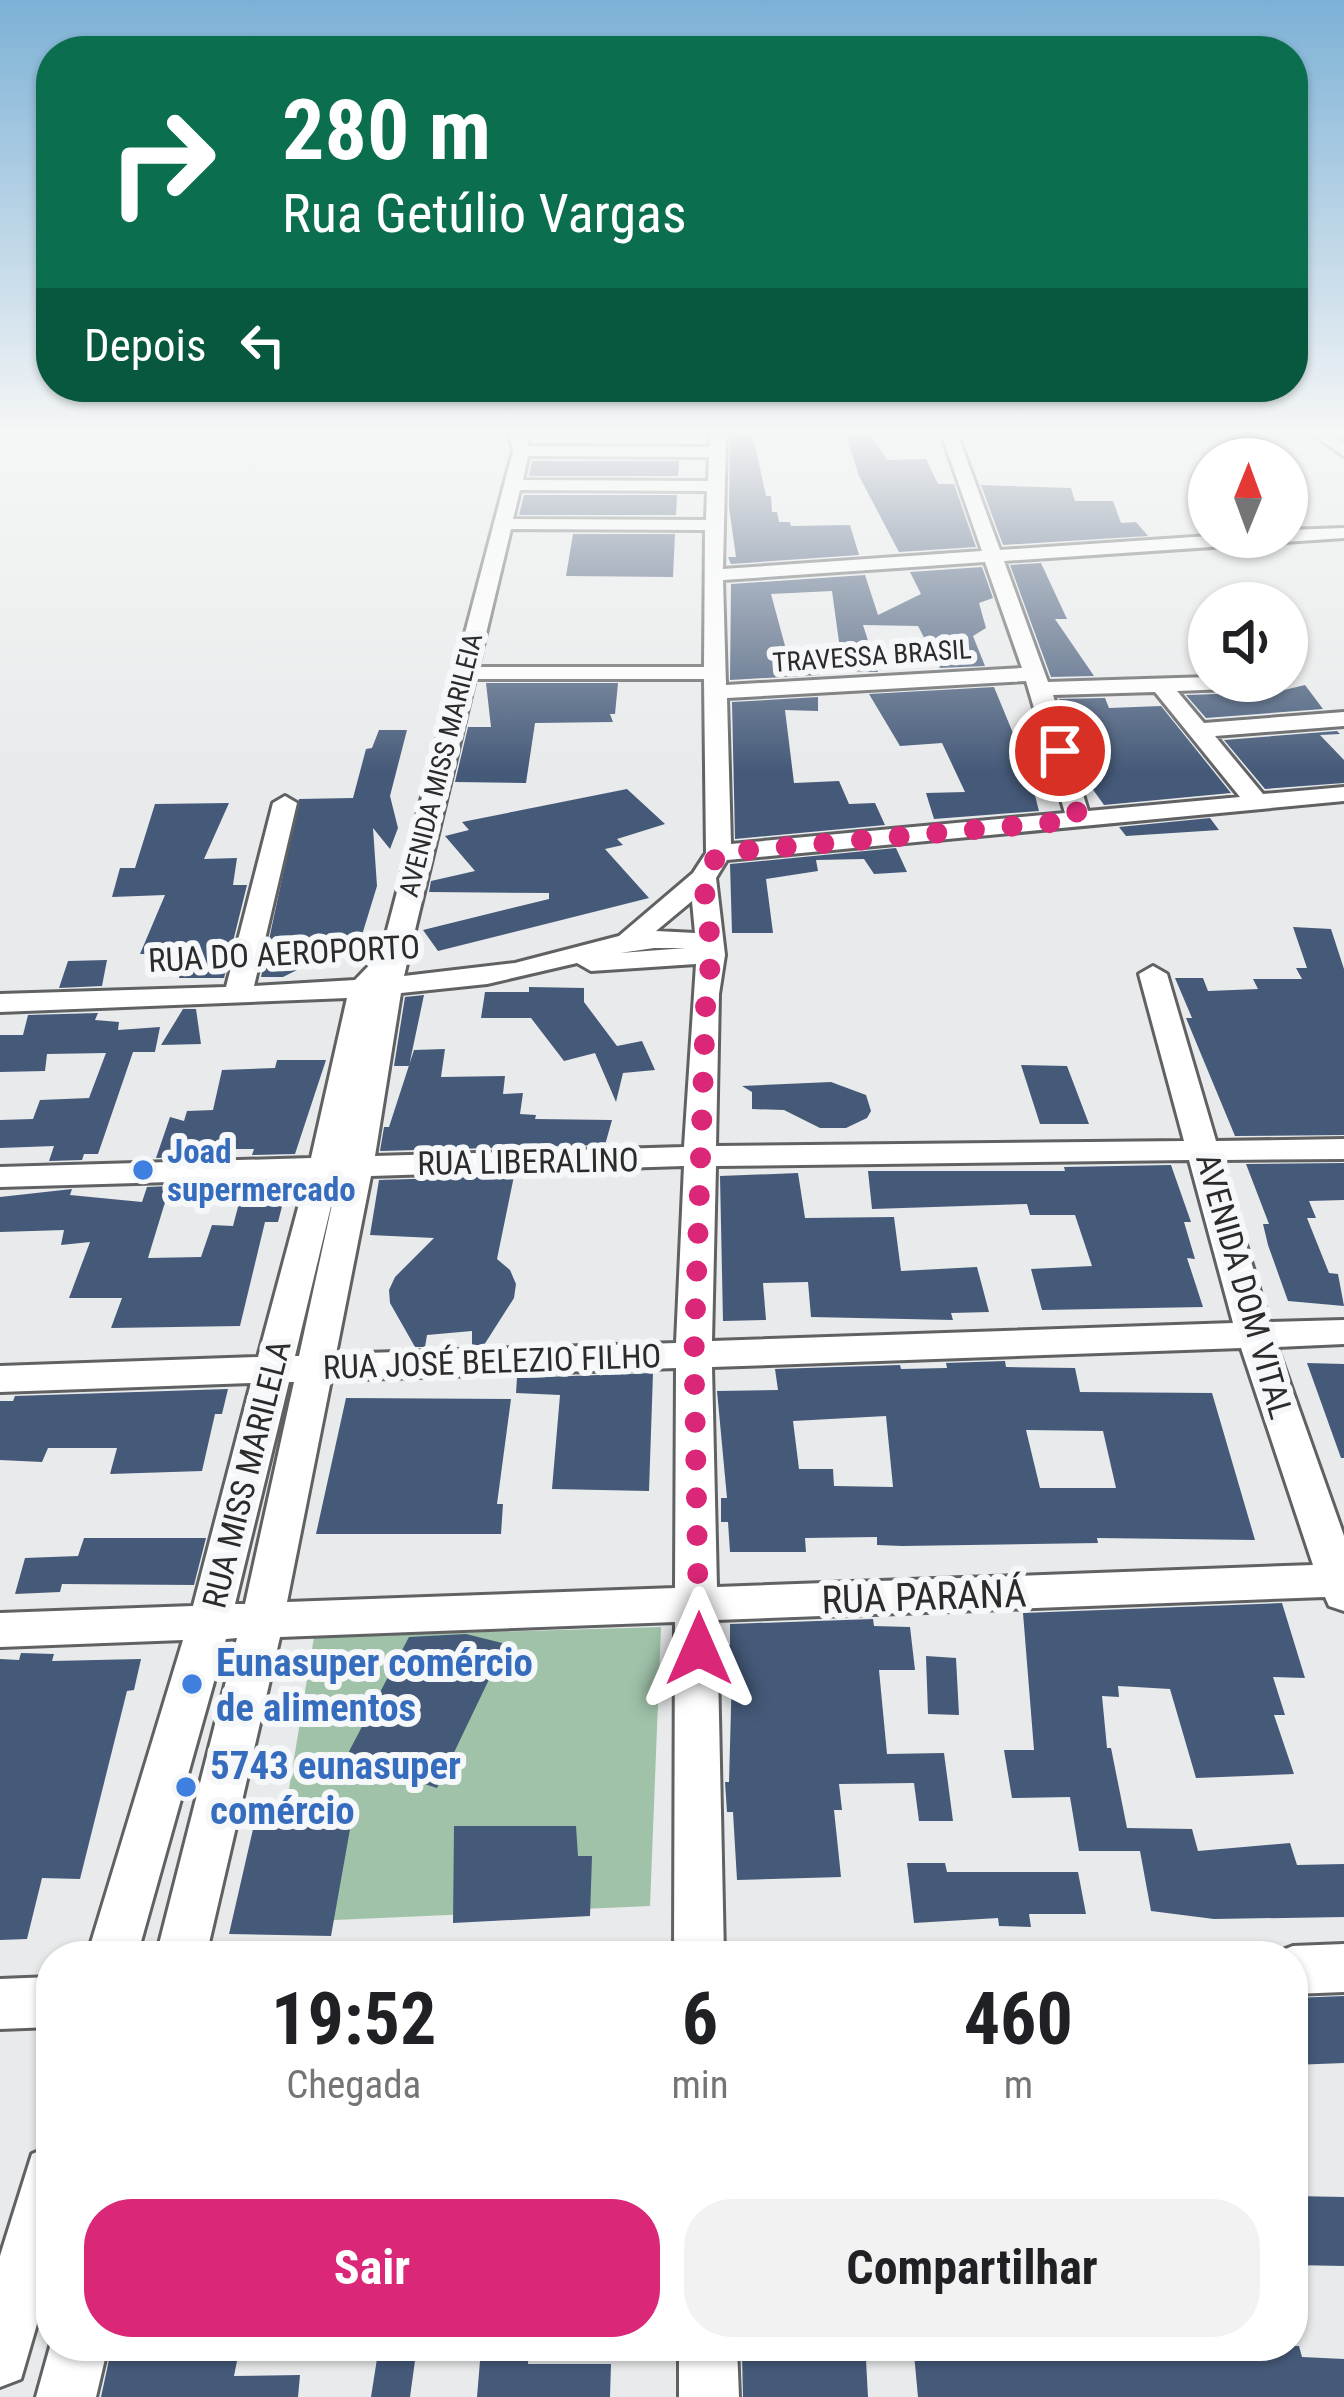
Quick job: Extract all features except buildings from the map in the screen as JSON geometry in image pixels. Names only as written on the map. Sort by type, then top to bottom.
[{"type":"street","name":"AVENIDA MISS MARILEIA","points":[[382,976],[497,548]]},
{"type":"street","points":[[698,1941],[694,1353],[711,949],[714,548]]},
{"type":"street","points":[[986,548],[1036,681],[1079,820]]},
{"type":"street","points":[[713,575],[1115,548]]},
{"type":"street","name":"TRAVESSA BRASIL","points":[[463,673],[716,682],[1188,684]]},
{"type":"street","points":[[1160,685],[1256,801]]},
{"type":"street","points":[[1201,730],[1344,719]]},
{"type":"street","points":[[635,951],[711,866],[1079,820],[1344,794]]},
{"type":"street","points":[[238,994],[285,803]]},
{"type":"street","points":[[635,951],[711,949]]},
{"type":"street","points":[[635,951],[706,994]]},
{"type":"street","name":"RUA DO AEROPORTO","points":[[0,1004],[238,994],[382,976],[484,976],[635,951]]},
{"type":"street","name":"AVENIDA DOM VITAL","points":[[1153,974],[1253,1334],[1342,1585]]},
{"type":"street","name":"RUA MISS MARILELA","points":[[185,1941],[262,1619],[314,1368],[341,1165],[382,976]]},
{"type":"street","name":"RUA LIBERALINO","points":[[0,1177],[700,1156],[1344,1149]]},
{"type":"street","name":"RUA MISS MARILELA","points":[[116,1941],[210,1622],[271,1370],[341,1165]]},
{"type":"street","name":"RUA JOSÉ BELEZIO FILHO","points":[[0,1379],[1344,1332]]},
{"type":"street","name":"RUA PARANÁ","points":[[0,1630],[1342,1585]]},
{"type":"street","points":[[1308,1969],[1344,1968]]},
{"type":"street","points":[[0,2004],[36,2003]]},
{"type":"street","points":[[0,2358],[36,2228]]},
{"type":"street","points":[[66,2397],[75,2361]]},
{"type":"street","points":[[709,2361],[710,2397]]},
{"type":"green space","points":[[661,1627],[650,1906],[267,1923],[314,1637]]},
{"type":"place","name":"Joad supermercado","points":[[143,1170]]},
{"type":"place","name":"Eunasuper comércio de alimentos","points":[[192,1684]]},
{"type":"place","name":"5743 eunasuper comércio","points":[[186,1787]]},
{"type":"route","points":[[699,1649],[694,1353],[706,994],[712,955],[703,878],[719,853],[1079,820],[1060,751]]}]
